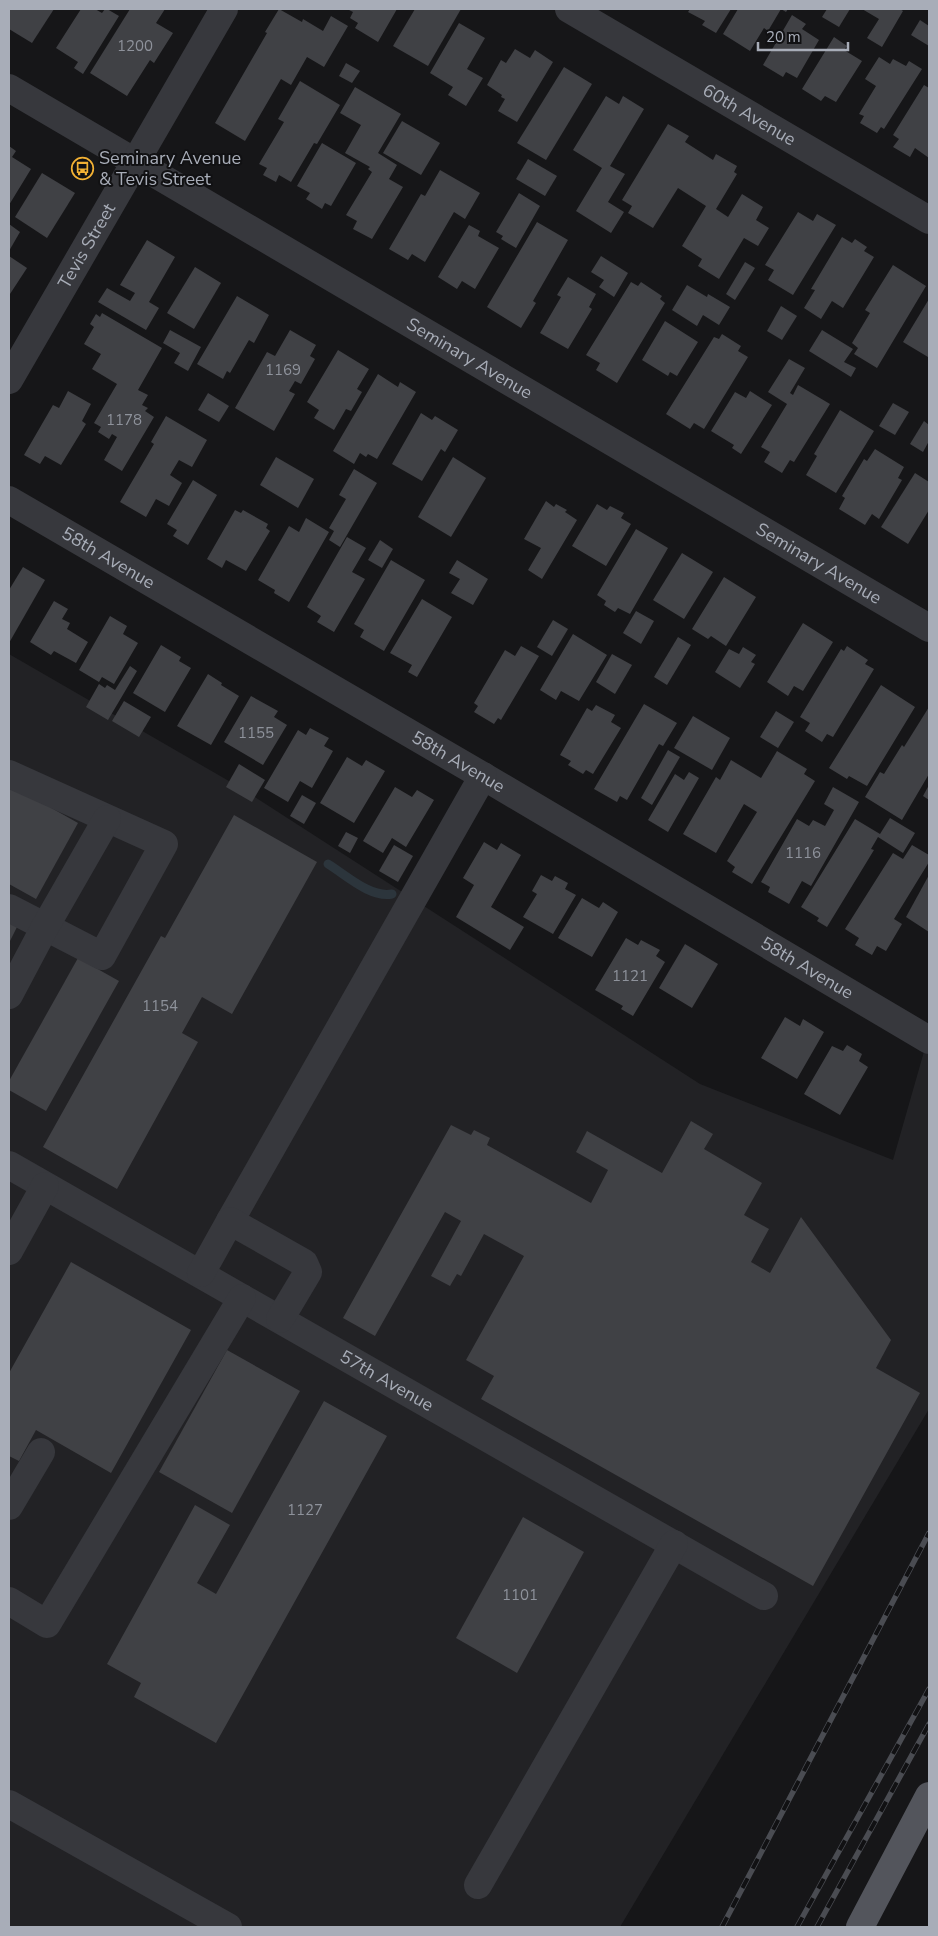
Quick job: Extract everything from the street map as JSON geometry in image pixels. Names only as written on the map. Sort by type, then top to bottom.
[{"type":"main road","points":[[860,1927],[929,1796]]},
{"type":"street","name":"Tevis Street","points":[[9,380],[224,9]]},
{"type":"street","name":"60th Avenue","points":[[569,9],[929,220]]},
{"type":"street","name":"Seminary Avenue","points":[[9,88],[929,628]]},
{"type":"street","name":"58th Avenue","points":[[9,500],[483,776],[918,1033]]},
{"type":"street","points":[[9,774],[164,844],[102,956],[9,908]]},
{"type":"street","points":[[201,1273],[483,776]]},
{"type":"street","points":[[9,995],[45,927],[107,819]]},
{"type":"street","name":"57th Avenue","points":[[9,1165],[764,1596]]},
{"type":"street","points":[[9,1251],[45,1186]]},
{"type":"street","points":[[230,1221],[304,1263],[308,1272],[280,1319]]},
{"type":"street","points":[[9,1601],[47,1624],[242,1298]]},
{"type":"street","points":[[9,1506],[41,1452]]},
{"type":"street","points":[[478,1885],[674,1544]]},
{"type":"street","points":[[9,1804],[228,1927]]},
{"type":"shaded area","points":[[9,654],[241,788],[700,1084],[893,1160],[929,1034],[929,1409],[620,1927],[9,1927]]},
{"type":"building","points":[[9,9],[54,9],[32,43],[9,29]]},
{"type":"building","points":[[81,9],[95,9],[102,13],[107,9],[119,16],[83,74],[74,68],[78,62],[56,48]]},
{"type":"building","points":[[130,9],[165,9],[156,23],[173,33],[154,63],[150,60],[127,96],[90,73]]},
{"type":"building","points":[[279,9],[302,22],[303,19],[323,31],[331,16],[348,26],[324,67],[307,57],[291,85],[281,79],[245,141],[215,123]]},
{"type":"building","points":[[347,9],[397,9],[378,42],[355,28],[358,23],[350,18],[353,12]]},
{"type":"building","points":[[415,9],[461,9],[428,66],[393,46]]},
{"type":"building","points":[[690,9],[731,9],[716,33],[702,25],[705,21],[688,12]]},
{"type":"building","points":[[738,9],[781,9],[768,31],[764,28],[750,51],[723,34]]},
{"type":"building","points":[[827,9],[850,9],[839,27],[822,17]]},
{"type":"building","points":[[862,9],[900,9],[903,11],[882,47],[867,38],[879,19]]},
{"type":"building","points":[[792,15],[806,24],[802,29],[819,40],[797,78],[786,72],[783,77],[763,65]]},
{"type":"building","points":[[920,20],[929,26],[929,46],[911,35]]},
{"type":"building","points":[[459,23],[485,38],[467,69],[483,78],[466,106],[448,95],[453,87],[430,73]]},
{"type":"building","points":[[834,37],[847,46],[844,50],[862,61],[836,102],[825,96],[821,101],[802,89]]},
{"type":"building","points":[[515,49],[530,58],[535,50],[553,62],[517,122],[498,111],[505,99],[487,85],[501,60],[506,63]]},
{"type":"building","points":[[879,57],[890,64],[893,59],[906,66],[909,61],[922,69],[884,129],[881,127],[877,133],[860,123],[864,116],[859,114],[876,86],[865,79]]},
{"type":"building","points":[[346,63],[360,71],[352,83],[339,76]]},
{"type":"building","points":[[564,67],[592,84],[546,160],[517,143]]},
{"type":"building","points":[[300,81],[340,105],[317,144],[314,143],[291,182],[279,175],[276,182],[263,175],[267,168],[259,164],[284,122],[278,119]]},
{"type":"building","points":[[924,85],[929,88],[929,158],[915,148],[910,157],[893,147],[899,139],[893,135]]},
{"type":"building","points":[[355,87],[401,114],[378,153],[397,165],[389,179],[403,187],[372,239],[353,229],[357,221],[346,215],[372,172],[368,169],[370,167],[345,153],[361,125],[340,113]]},
{"type":"building","points":[[606,96],[619,104],[623,96],[644,109],[610,166],[625,174],[608,202],[624,212],[611,233],[576,211],[602,168],[573,150]]},
{"type":"building","points":[[402,121],[440,143],[421,175],[383,153]]},
{"type":"building","points":[[668,124],[689,136],[685,142],[713,160],[716,154],[737,166],[734,172],[737,174],[716,209],[728,217],[742,194],[763,207],[756,220],[769,228],[758,246],[744,238],[719,279],[698,266],[702,259],[682,246],[706,206],[678,188],[653,228],[628,213],[632,206],[622,200]]},
{"type":"building","points":[[322,143],[356,163],[331,206],[325,203],[322,209],[306,199],[310,193],[297,186]]},
{"type":"building","points":[[9,146],[16,151],[12,157],[31,169],[9,205]]},
{"type":"building","points":[[528,159],[557,176],[545,196],[516,179]]},
{"type":"building","points":[[440,170],[480,193],[465,219],[454,212],[425,262],[412,254],[408,260],[389,249],[421,194],[425,196]]},
{"type":"building","points":[[42,173],[75,193],[47,238],[15,217]]},
{"type":"building","points":[[519,193],[540,206],[516,248],[501,239],[503,236],[496,232]]},
{"type":"building","points":[[798,212],[813,221],[817,214],[836,225],[793,295],[768,280],[774,270],[765,265]]},
{"type":"building","points":[[537,222],[568,240],[533,301],[536,303],[521,328],[487,307]]},
{"type":"building","points":[[9,224],[20,232],[9,251]]},
{"type":"building","points":[[469,225],[480,231],[478,236],[499,248],[475,289],[462,281],[457,289],[438,277]]},
{"type":"building","points":[[842,237],[852,243],[855,239],[867,247],[864,251],[874,257],[843,308],[832,301],[821,319],[804,308],[815,290],[811,289]]},
{"type":"building","points":[[147,240],[175,257],[149,302],[159,308],[146,330],[98,302],[107,288],[130,301],[135,293],[120,285]]},
{"type":"building","points":[[9,256],[27,268],[10,294],[9,294]]},
{"type":"building","points":[[601,256],[628,273],[614,297],[599,287],[604,280],[591,272]]},
{"type":"building","points":[[745,262],[755,268],[735,300],[726,294]]},
{"type":"building","points":[[893,265],[926,286],[877,368],[854,354],[858,348],[852,343],[870,313],[865,310]]},
{"type":"building","points":[[195,267],[221,283],[194,329],[167,313]]},
{"type":"building","points":[[568,277],[596,294],[589,307],[592,309],[568,349],[540,333],[561,297],[557,295]]},
{"type":"building","points":[[631,282],[638,286],[641,282],[662,296],[660,299],[665,303],[617,383],[596,370],[600,363],[586,355]]},
{"type":"building","points":[[687,285],[707,297],[708,294],[730,307],[719,325],[703,315],[697,326],[672,310]]},
{"type":"building","points":[[237,296],[269,315],[254,343],[249,340],[230,373],[227,371],[223,379],[197,364]]},
{"type":"building","points":[[929,299],[929,355],[928,357],[903,342]]},
{"type":"building","points":[[781,306],[797,316],[782,340],[767,331]]},
{"type":"building","points":[[102,313],[162,348],[138,390],[148,395],[142,405],[148,408],[145,411],[154,417],[122,471],[104,460],[117,437],[112,434],[109,439],[98,432],[101,427],[94,423],[117,384],[92,369],[101,354],[84,344],[94,327],[90,324],[96,314],[100,317]]},
{"type":"building","points":[[665,321],[698,342],[677,376],[670,372],[668,376],[642,360]]},
{"type":"building","points":[[170,330],[201,347],[188,371],[174,363],[180,353],[163,343]]},
{"type":"building","points":[[290,330],[316,345],[310,356],[315,359],[301,384],[295,381],[289,391],[295,394],[274,431],[235,408],[267,352],[275,356]]},
{"type":"building","points":[[822,330],[853,349],[844,362],[856,368],[851,377],[809,351]]},
{"type":"building","points":[[722,334],[741,346],[738,351],[748,357],[704,429],[694,423],[690,429],[666,414],[714,337],[719,339]]},
{"type":"building","points":[[338,350],[369,369],[357,389],[362,392],[351,411],[346,409],[334,430],[314,418],[319,410],[307,402]]},
{"type":"building","points":[[789,359],[805,368],[790,393],[793,395],[798,385],[830,404],[794,462],[790,460],[782,473],[764,462],[770,452],[761,447],[787,404],[768,392]]},
{"type":"building","points":[[378,374],[398,387],[400,382],[416,392],[377,459],[368,454],[366,457],[360,453],[354,464],[333,451]]},
{"type":"building","points":[[68,391],[91,404],[82,421],[86,424],[61,465],[45,456],[40,464],[24,455],[53,405],[59,408]]},
{"type":"building","points":[[750,391],[772,405],[741,454],[732,448],[734,445],[711,431],[735,392],[746,398]]},
{"type":"building","points":[[208,393],[229,406],[219,422],[198,410]]},
{"type":"building","points":[[893,403],[909,412],[895,435],[879,426]]},
{"type":"building","points":[[840,410],[874,431],[836,493],[806,475],[817,456],[814,454]]},
{"type":"building","points":[[421,413],[432,420],[435,416],[458,430],[445,452],[441,449],[422,481],[392,464]]},
{"type":"building","points":[[166,416],[207,440],[192,467],[179,460],[170,475],[182,483],[169,506],[156,499],[146,517],[120,502],[154,444],[151,442]]},
{"type":"building","points":[[924,421],[929,425],[929,441],[923,452],[910,444]]},
{"type":"building","points":[[875,449],[904,467],[898,478],[902,480],[879,519],[872,514],[865,525],[839,509],[845,498],[842,496],[864,459],[867,461]]},
{"type":"building","points":[[276,457],[314,479],[298,508],[260,485]]},
{"type":"building","points":[[453,457],[486,478],[451,537],[418,517]]},
{"type":"building","points":[[354,469],[377,483],[340,547],[329,540],[334,531],[329,528],[346,499],[339,495]]},
{"type":"building","points":[[915,473],[929,482],[929,510],[908,544],[881,527]]},
{"type":"building","points":[[193,480],[217,495],[188,545],[173,536],[177,530],[167,524]]},
{"type":"building","points":[[546,501],[554,507],[556,504],[567,510],[565,512],[577,520],[542,579],[528,570],[541,548],[524,539]]},
{"type":"building","points":[[597,504],[607,510],[610,506],[624,513],[621,518],[631,524],[606,566],[572,546]]},
{"type":"building","points":[[235,510],[241,513],[243,510],[268,524],[266,528],[270,531],[246,571],[226,560],[222,568],[207,559]]},
{"type":"building","points":[[306,518],[329,532],[289,602],[274,593],[275,590],[258,580],[289,526],[299,532]]},
{"type":"building","points":[[636,529],[668,548],[630,614],[618,608],[615,612],[604,605],[606,601],[597,595]]},
{"type":"building","points":[[347,537],[366,548],[352,572],[365,579],[334,632],[317,622],[321,616],[307,607]]},
{"type":"building","points":[[380,540],[393,549],[382,568],[368,560]]},
{"type":"building","points":[[682,553],[713,572],[684,619],[653,600]]},
{"type":"building","points":[[391,560],[425,580],[384,651],[360,637],[364,630],[354,624]]},
{"type":"building","points":[[457,560],[488,579],[473,605],[451,593],[460,579],[449,573]]},
{"type":"building","points":[[23,567],[45,580],[9,643],[9,590]]},
{"type":"building","points":[[724,577],[756,597],[726,646],[711,636],[708,639],[692,629]]},
{"type":"building","points":[[422,599],[452,617],[417,677],[408,672],[412,665],[390,653]]},
{"type":"building","points":[[54,601],[68,609],[62,619],[70,623],[67,629],[88,642],[76,663],[54,651],[51,655],[30,642]]},
{"type":"building","points":[[636,611],[654,621],[641,644],[623,633]]},
{"type":"building","points":[[110,616],[127,626],[123,634],[138,643],[114,684],[102,677],[99,682],[79,670]]},
{"type":"building","points":[[553,620],[568,629],[552,656],[537,647]]},
{"type":"building","points":[[803,623],[833,642],[803,691],[794,686],[788,696],[767,682]]},
{"type":"building","points":[[573,634],[607,655],[579,701],[561,691],[556,700],[540,690]]},
{"type":"building","points":[[678,637],[691,645],[667,685],[654,677]]},
{"type":"building","points":[[161,645],[181,657],[179,661],[191,668],[165,712],[133,693]]},
{"type":"building","points":[[521,646],[539,656],[501,720],[498,718],[494,724],[474,712],[478,706],[474,703],[505,650],[515,656]]},
{"type":"building","points":[[847,646],[868,660],[865,664],[874,669],[833,737],[827,734],[822,742],[805,731],[810,723],[800,717],[841,649],[844,651]]},
{"type":"building","points":[[743,647],[756,655],[751,662],[755,664],[740,688],[715,672],[729,649],[739,654]]},
{"type":"building","points":[[612,654],[632,665],[615,694],[596,682]]},
{"type":"building","points":[[130,666],[137,671],[108,720],[86,707],[99,684],[105,688],[107,685],[115,690]]},
{"type":"building","points":[[208,674],[239,696],[211,745],[177,726]]},
{"type":"building","points":[[881,685],[915,707],[867,786],[849,776],[847,779],[829,768]]},
{"type":"building","points":[[251,696],[278,711],[274,717],[287,725],[263,765],[224,742]]},
{"type":"building","points":[[124,701],[151,717],[139,737],[112,721]]},
{"type":"building","points":[[644,704],[677,723],[663,746],[659,744],[627,800],[620,796],[617,802],[594,789]]},
{"type":"building","points":[[596,705],[615,715],[611,722],[621,728],[593,774],[586,770],[583,774],[568,765],[571,761],[560,755],[587,708],[592,711]]},
{"type":"building","points":[[929,707],[929,774],[902,820],[865,797],[880,772],[884,774],[902,745],[904,747]]},
{"type":"building","points":[[776,711],[794,722],[778,748],[760,737]]},
{"type":"building","points":[[693,716],[730,738],[712,770],[674,748]]},
{"type":"building","points":[[310,728],[329,738],[324,746],[333,751],[312,788],[300,781],[288,802],[264,788],[298,730],[306,735]]},
{"type":"building","points":[[668,750],[680,757],[652,805],[641,798]]},
{"type":"building","points":[[777,751],[807,769],[804,774],[815,781],[752,884],[732,872],[735,867],[727,861],[757,812],[744,804],[716,853],[683,834],[716,777],[720,780],[731,760],[761,778]]},
{"type":"building","points":[[347,757],[362,766],[366,760],[385,771],[354,823],[320,803]]},
{"type":"building","points":[[239,764],[265,780],[252,802],[226,787]]},
{"type":"building","points":[[689,772],[699,778],[668,832],[648,820],[675,774],[684,780]]},
{"type":"building","points":[[9,784],[78,823],[36,899],[9,884]]},
{"type":"building","points":[[929,785],[929,800],[923,796]]},
{"type":"building","points":[[395,787],[412,797],[417,790],[434,800],[406,847],[392,838],[383,853],[363,841]]},
{"type":"building","points":[[833,787],[859,802],[811,886],[802,881],[789,904],[768,892],[770,887],[761,882],[797,819],[809,826],[813,820],[825,826],[834,810],[824,804]]},
{"type":"building","points":[[302,795],[316,803],[304,824],[290,816]]},
{"type":"building","points":[[234,815],[317,862],[232,1014],[202,997],[182,1033],[198,1042],[117,1189],[43,1147],[161,936],[165,938]]},
{"type":"building","points":[[890,818],[915,833],[903,853],[878,837],[871,849],[874,850],[827,927],[817,921],[819,918],[801,907],[855,819],[880,834]]},
{"type":"building","points":[[346,832],[358,838],[350,853],[338,846]]},
{"type":"building","points":[[484,842],[497,850],[501,843],[521,855],[491,907],[524,927],[510,950],[456,917],[474,885],[463,878]]},
{"type":"building","points":[[394,845],[413,856],[398,882],[379,871]]},
{"type":"building","points":[[912,845],[929,855],[929,862],[894,919],[902,924],[886,951],[877,946],[872,955],[855,945],[859,938],[845,929],[893,853],[903,859]]},
{"type":"building","points":[[541,875],[552,881],[555,876],[568,883],[565,889],[576,895],[553,934],[523,917],[537,894],[532,891]]},
{"type":"building","points":[[929,875],[929,932],[906,917]]},
{"type":"building","points":[[582,898],[599,908],[603,902],[618,912],[592,957],[558,938]]},
{"type":"building","points":[[9,922],[17,927],[9,943]]},
{"type":"building","points":[[626,938],[638,945],[641,940],[660,950],[656,956],[665,962],[633,1016],[621,1009],[623,1006],[595,990]]},
{"type":"building","points":[[685,944],[718,964],[692,1008],[659,988]]},
{"type":"building","points":[[78,958],[119,981],[46,1111],[9,1090],[9,1081]]},
{"type":"building","points":[[785,1017],[800,1026],[803,1019],[824,1032],[797,1079],[761,1058]]},
{"type":"building","points":[[847,1045],[862,1054],[859,1061],[868,1067],[840,1115],[804,1094],[832,1046],[843,1051]]},
{"type":"building","points":[[691,1121],[713,1134],[704,1149],[762,1183],[744,1215],[769,1229],[751,1262],[770,1273],[801,1217],[891,1340],[876,1368],[920,1393],[813,1586],[481,1399],[494,1376],[466,1360],[524,1256],[484,1234],[461,1276],[457,1274],[450,1286],[431,1276],[461,1221],[445,1212],[375,1336],[343,1318],[451,1125],[471,1135],[474,1130],[490,1138],[487,1145],[591,1203],[608,1170],[576,1152],[587,1131],[662,1173]]},
{"type":"building","points":[[71,1262],[191,1330],[111,1473],[36,1430],[19,1461],[9,1456],[9,1373]]},
{"type":"building","points":[[227,1350],[300,1391],[232,1513],[159,1472]]},
{"type":"building","points":[[324,1401],[387,1436],[216,1743],[134,1697],[141,1683],[107,1664],[195,1505],[230,1525],[197,1583],[216,1594]]},
{"type":"building","points":[[523,1517],[584,1552],[517,1673],[456,1638]]},
{"type":"waterway","points":[[328,864],[375,893],[392,894]]},
{"type":"railway","points":[[722,1927],[929,1533]]},
{"type":"railway","points":[[797,1927],[929,1689]]},
{"type":"railway","points":[[817,1927],[929,1724]]},
{"type":"place","name":"Seminary Avenue & Tevis Street","points":[[83,168]]}]
